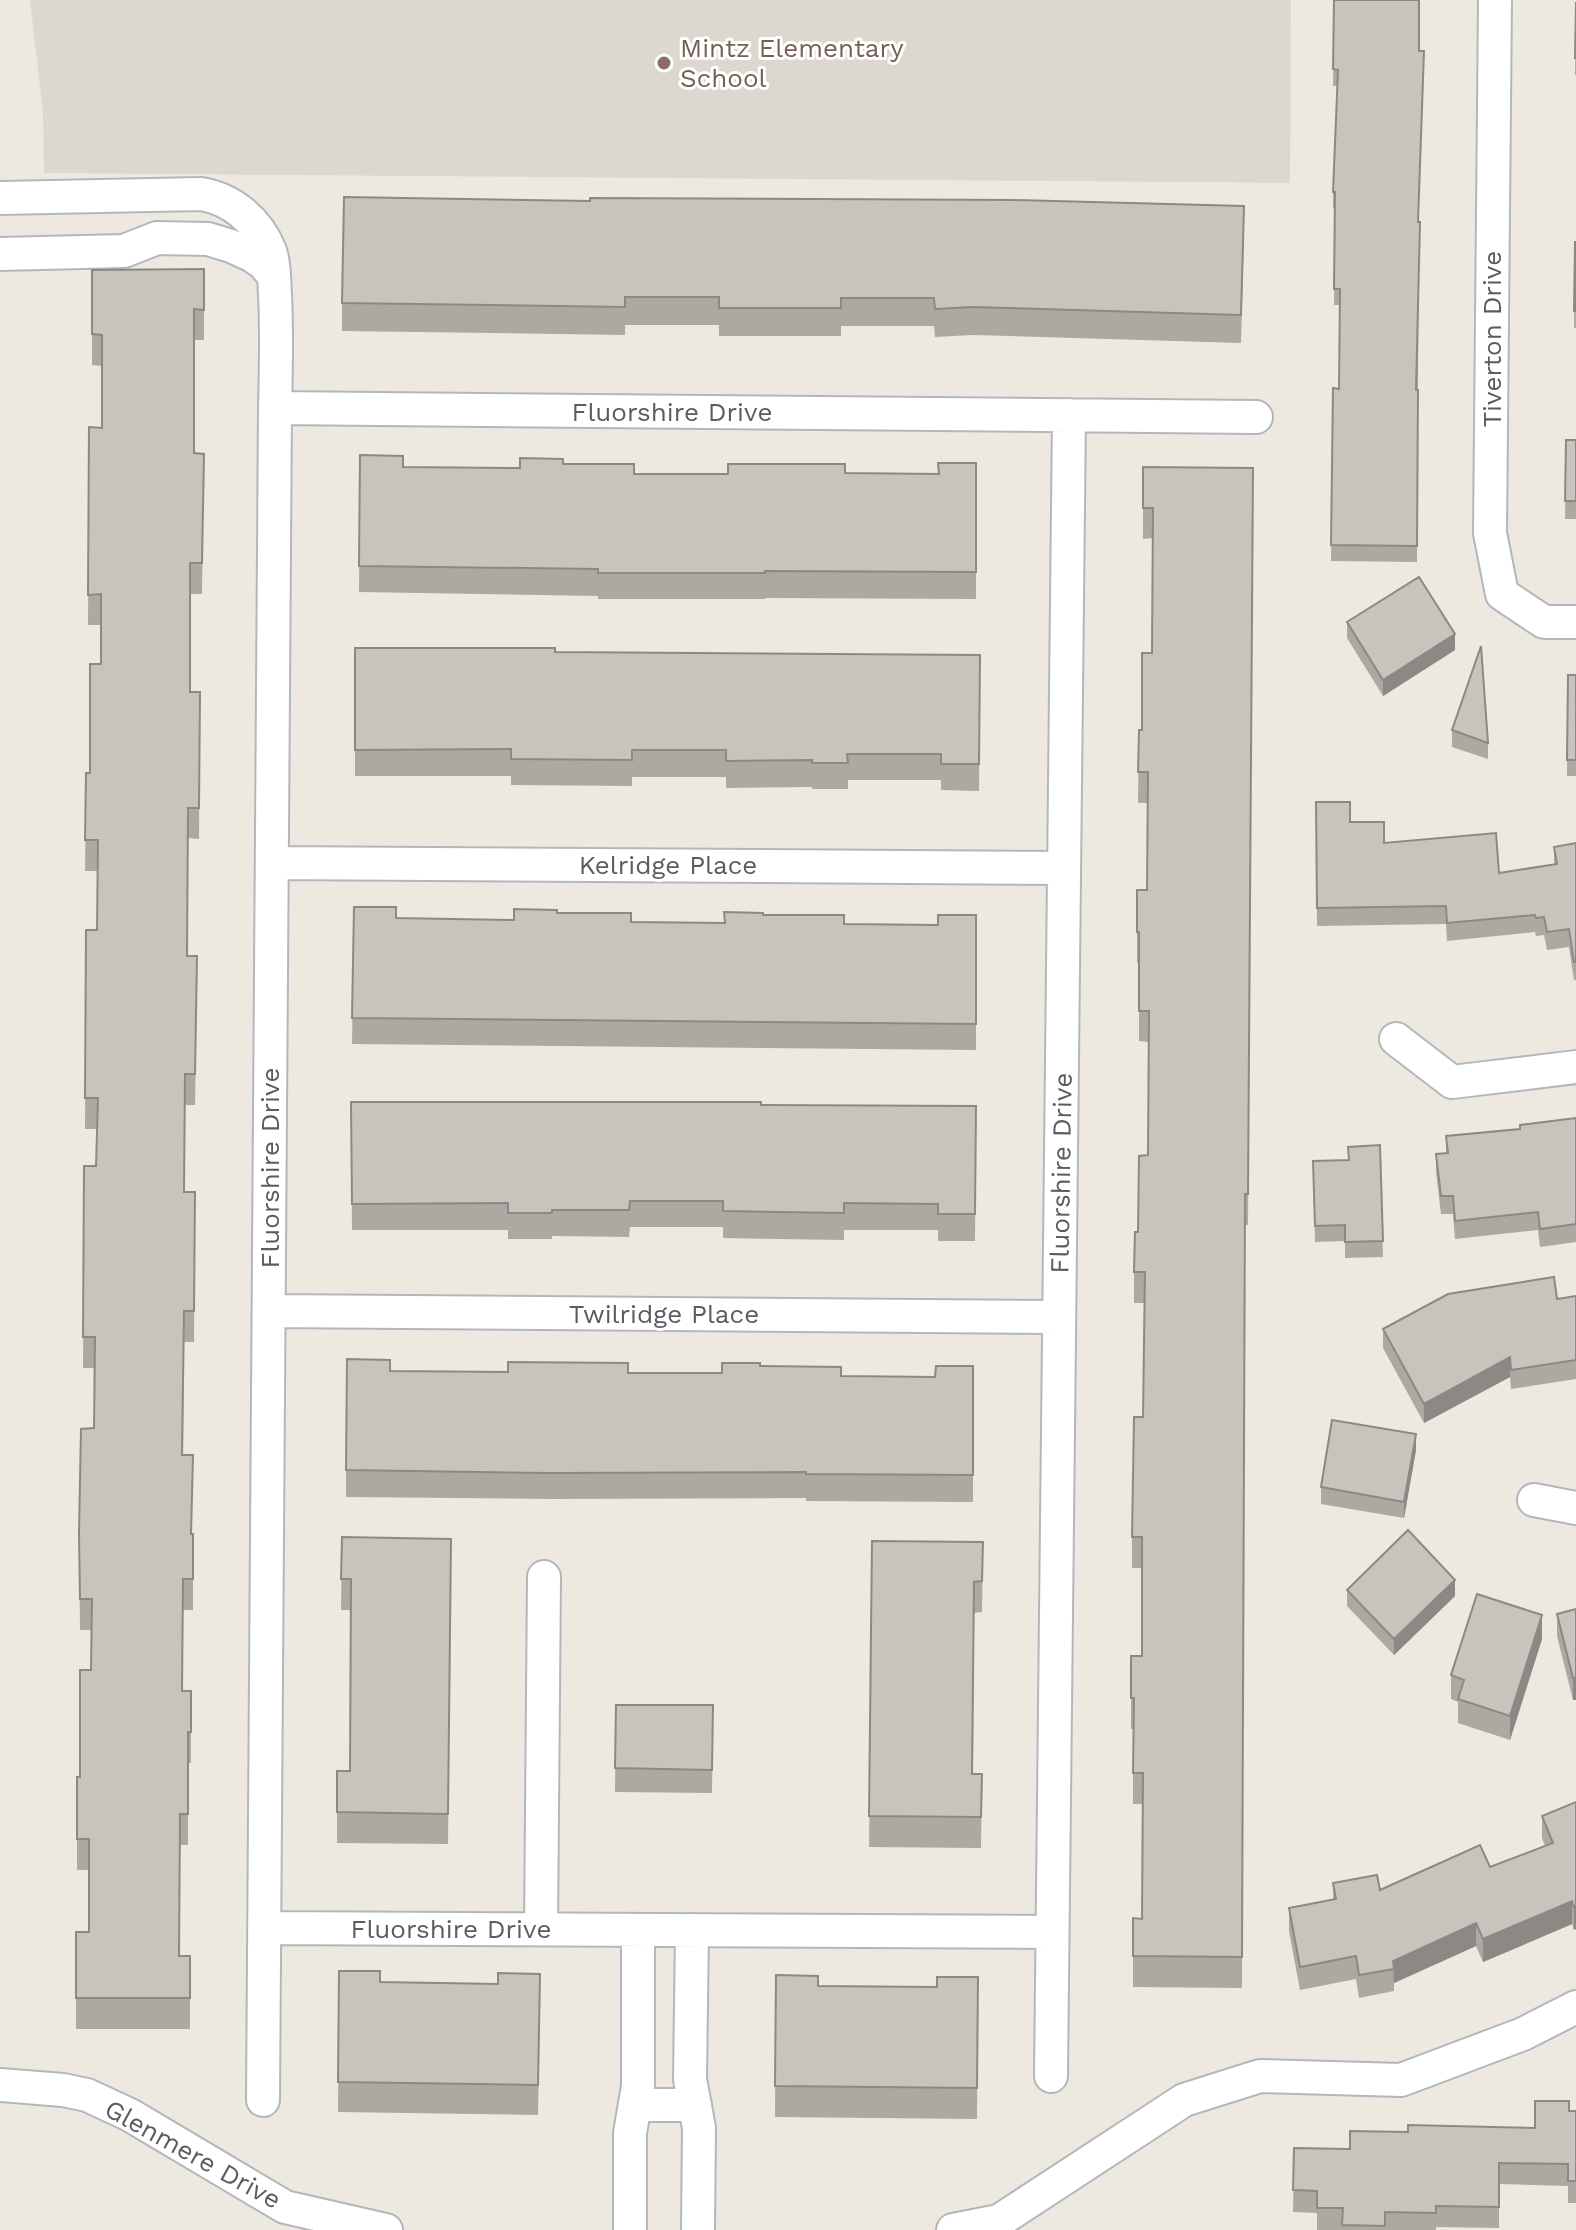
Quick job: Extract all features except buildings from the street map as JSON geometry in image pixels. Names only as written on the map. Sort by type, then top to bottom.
[{"type":"street","name":"Tiverton Drive","points":[[1495,0],[1490,533],[1502,594],[1544,622],[1576,622]]},
{"type":"street","name":"Fluorshire Drive","points":[[0,198],[201,194],[216,197],[244,214],[258,231],[270,252],[274,276],[263,2100]]},
{"type":"street","points":[[144,195],[145,242]]},
{"type":"street","points":[[0,254],[124,251],[157,238],[208,239],[251,255],[274,276]]},
{"type":"street","name":"Fluorshire Drive","points":[[275,408],[1256,417]]},
{"type":"street","name":"Fluorshire Drive","points":[[1051,2076],[1069,415]]},
{"type":"street","name":"Kelridge Place","points":[[272,863],[1064,868]]},
{"type":"street","points":[[1396,1039],[1452,1082],[1576,1067]]},
{"type":"street","name":"Twilridge Place","points":[[269,1311],[1059,1317]]},
{"type":"street","points":[[1534,1500],[1576,1508]]},
{"type":"street","points":[[541,1929],[544,1577]]},
{"type":"street","name":"Fluorshire Drive","points":[[264,1928],[1052,1932]]},
{"type":"street","points":[[630,2230],[630,2133],[638,2068],[638,1930]]},
{"type":"street","points":[[692,1930],[690,2068],[699,2128],[698,2230]]},
{"type":"street","points":[[953,2230],[999,2221],[1184,2100],[1260,2076],[1401,2080],[1523,2034],[1576,2007]]},
{"type":"street","name":"Glenmere Drive","points":[[0,2085],[87,2095],[130,2115],[285,2207],[386,2230]]},
{"type":"street","points":[[635,2105],[695,2105]]},
{"type":"shaded area","name":"Mintz Elementary School","points":[[30,0],[1291,0],[1290,183],[44,173],[43,113]]},
{"type":"place","name":"Mintz Elementary School","points":[[664,63]]}]
